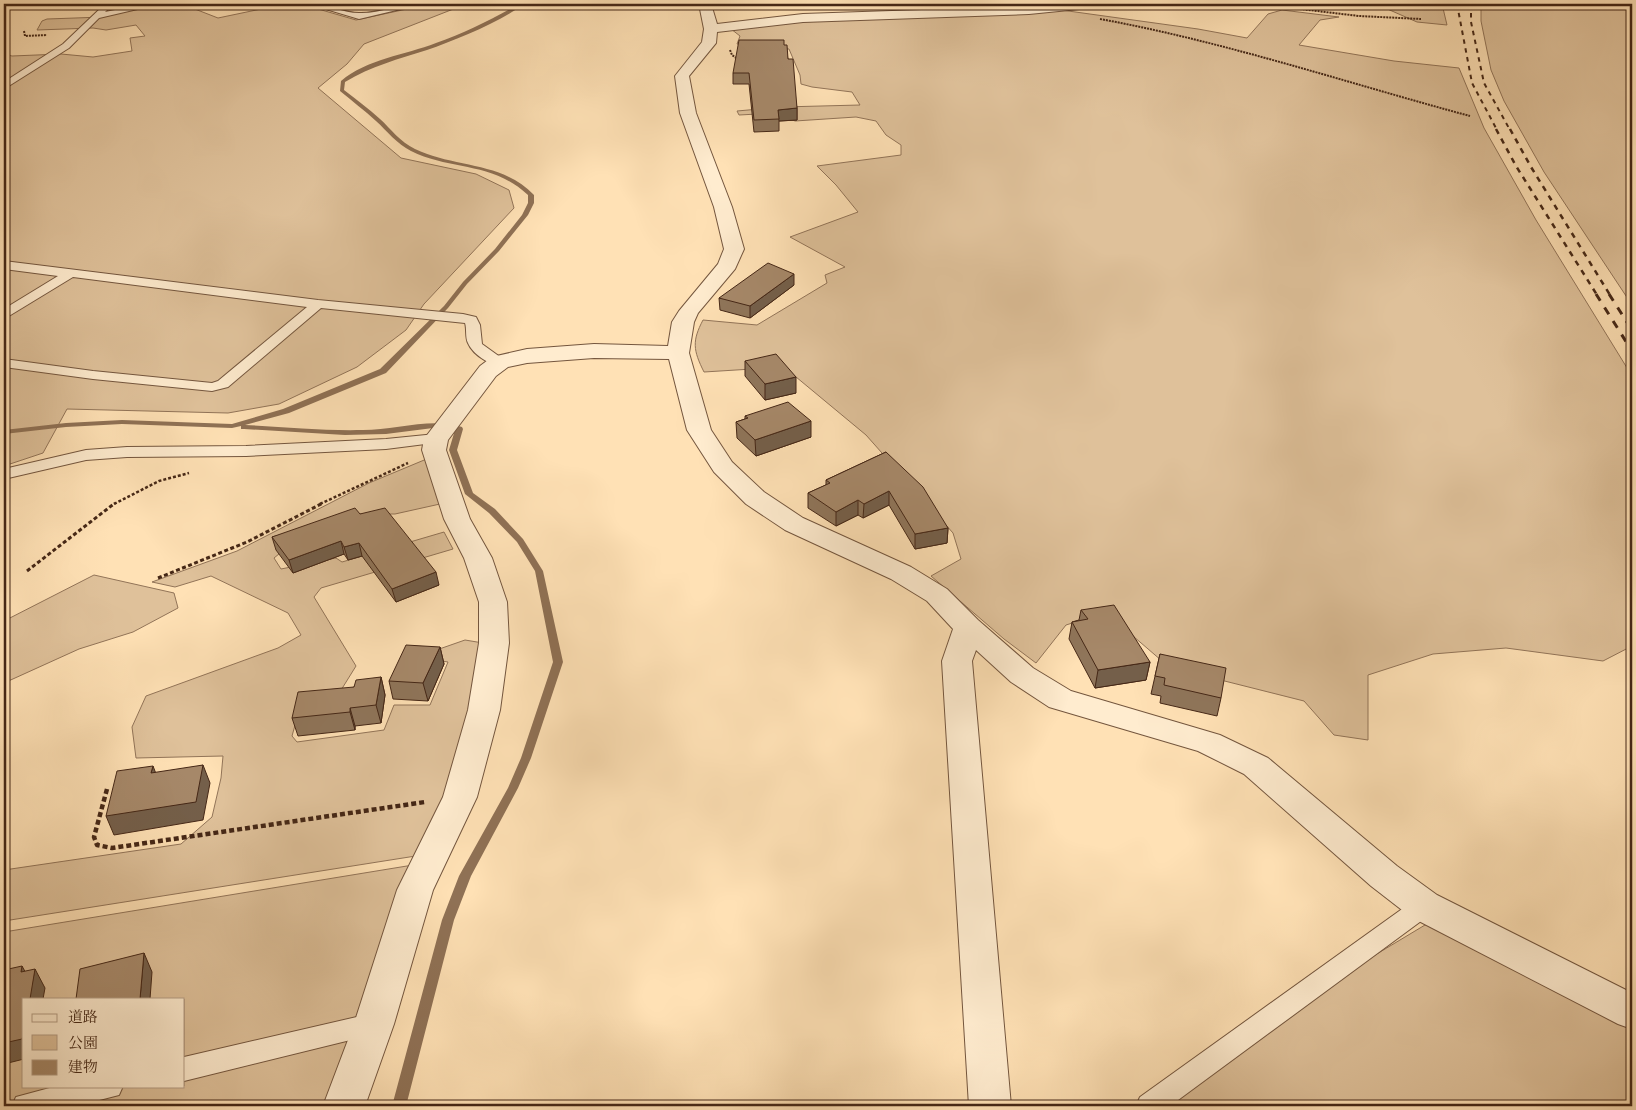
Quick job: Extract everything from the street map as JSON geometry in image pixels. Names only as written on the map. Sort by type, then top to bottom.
[{"type":"street","points":[[704,4],[717,29]]},
{"type":"street","points":[[717,29],[803,18],[1029,10],[1089,4]]},
{"type":"street","points":[[717,29],[709,43],[682,76],[683,92],[688,113],[723,206],[734,249],[728,265],[716,282],[689,311],[683,322],[678,353],[699,430],[723,467],[755,498],[794,524],[902,572],[937,595],[968,627],[1022,675],[1060,699],[1209,743],[1256,766],[1384,876],[1424,906],[1632,1012]]},
{"type":"street","points":[[344,1106],[374,1024],[415,890],[460,797],[484,710],[494,643],[493,602],[478,558],[457,519],[435,446],[488,371],[500,362],[527,356],[594,351],[678,353]]},
{"type":"street","points":[[968,627],[957,661],[990,1106]]},
{"type":"lane","points":[[4,86],[66,46],[108,4]]},
{"type":"lane","points":[[94,17],[155,4]]},
{"type":"lane","points":[[314,4],[359,16],[418,4]]},
{"type":"lane","points":[[4,265],[318,304],[471,320],[474,325],[474,340],[477,346],[500,362]]},
{"type":"lane","points":[[4,316],[71,273]]},
{"type":"lane","points":[[4,362],[93,375],[212,387],[223,384],[318,304]]},
{"type":"lane","points":[[4,474],[94,454],[246,451],[386,444],[435,446]]},
{"type":"lane","points":[[1149,1106],[1424,906]]},
{"type":"lane","points":[[185,1069],[374,1024]]},
{"type":"lane","points":[[25,1106],[102,1088]]},
{"type":"path","points":[[1258,4],[1359,16],[1421,19]]},
{"type":"path","points":[[1092,17],[1202,39],[1248,51],[1470,116]]},
{"type":"path","points":[[717,29],[734,36],[730,52],[742,62]]},
{"type":"path","points":[[158,578],[246,542],[375,477],[411,461],[435,446]]},
{"type":"path","points":[[27,571],[117,502],[135,491],[159,481],[194,472]]},
{"type":"path","points":[[107,789],[94,837],[97,845],[112,848],[460,797]]},
{"type":"green space","points":[[119,4],[182,4],[218,18],[285,4],[301,4],[356,20],[430,4],[485,4],[456,8],[364,44],[347,64],[318,88],[401,158],[476,174],[509,190],[514,208],[424,304],[406,330],[357,367],[279,404],[228,413],[67,409],[43,453],[4,466],[4,54],[12,56],[61,54],[93,57],[132,51],[130,38],[145,36],[136,25],[106,30],[93,28],[37,30],[42,21],[47,19],[103,17]]},
{"type":"green space","points":[[1376,4],[1442,4],[1447,25],[1417,22]]},
{"type":"green space","points":[[1481,4],[1632,4],[1632,305],[1544,172],[1504,101],[1491,70],[1481,21]]},
{"type":"green space","points":[[1061,10],[1198,29],[1247,38],[1268,14],[1282,10],[1339,17],[1320,20],[1299,45],[1394,61],[1459,68],[1484,128],[1536,220],[1632,376],[1632,646],[1603,661],[1506,648],[1433,654],[1368,675],[1368,740],[1334,735],[1304,701],[1169,667],[1126,630],[1098,615],[1066,625],[1036,663],[1004,639],[931,576],[961,559],[953,533],[866,435],[784,367],[704,372],[695,346],[697,334],[703,320],[757,325],[827,283],[825,275],[845,267],[790,237],[858,212],[836,185],[817,166],[901,155],[901,145],[886,135],[876,121],[856,117],[795,121],[777,113],[739,115],[737,111],[782,107],[860,105],[852,92],[801,84],[800,75],[789,49],[737,44],[740,36],[731,29],[774,22]]},
{"type":"green space","points":[[429,458],[440,504],[395,514],[355,514],[305,533],[274,558],[281,569],[336,558],[342,562],[444,532],[453,549],[321,588],[314,597],[356,666],[338,695],[301,704],[292,736],[297,742],[384,730],[394,705],[430,705],[448,662],[422,658],[425,654],[465,640],[483,643],[452,781],[422,855],[4,921],[4,870],[181,844],[212,817],[221,778],[223,756],[136,758],[132,727],[146,696],[278,648],[301,635],[288,613],[211,576],[175,587],[152,582],[237,551],[369,483]]},
{"type":"green space","points":[[94,575],[174,593],[178,608],[133,632],[79,649],[4,683],[4,621]]},
{"type":"green space","points":[[413,865],[325,1106],[4,1106],[4,932]]},
{"type":"green space","points":[[1425,925],[1456,931],[1632,1020],[1632,1106],[1162,1106],[1355,967]]},
{"type":"building","points":[[739,40],[784,40],[784,45],[787,45],[788,59],[793,59],[797,108],[778,110],[779,119],[754,120],[749,73],[733,73]]},
{"type":"building","points":[[768,263],[794,274],[750,306],[719,298]]},
{"type":"building","points":[[776,354],[796,377],[765,384],[745,361]]},
{"type":"building","points":[[788,402],[811,421],[755,440],[736,422],[748,418],[745,416]]},
{"type":"building","points":[[886,452],[923,487],[948,528],[915,534],[889,491],[864,504],[858,500],[836,512],[808,493],[830,483],[826,480]]},
{"type":"building","points":[[355,508],[360,514],[385,508],[436,572],[392,589],[359,543],[344,547],[341,541],[289,560],[272,537]]},
{"type":"building","points":[[1114,605],[1150,662],[1098,670],[1072,622],[1088,619],[1081,610]]},
{"type":"building","points":[[406,645],[440,647],[423,683],[389,681]]},
{"type":"building","points":[[1160,654],[1226,668],[1221,698],[1164,685],[1165,678],[1155,676]]},
{"type":"building","points":[[381,677],[376,705],[350,708],[350,712],[292,718],[298,692],[354,687],[356,680]]},
{"type":"building","points":[[203,765],[196,802],[106,816],[117,771],[153,766],[151,773]]},
{"type":"building","points":[[144,953],[140,998],[76,998],[80,969]]},
{"type":"building","points":[[22,966],[21,972],[35,969],[30,998],[22,998],[22,1039],[4,1043],[4,970]]},
{"type":"waterway","points":[[4,432],[66,425],[122,422],[232,426],[286,411],[383,371],[446,307],[465,283],[497,250],[525,215],[531,203],[531,195],[506,176],[428,156],[403,144],[342,90],[343,81],[365,68],[461,35],[522,4]]},
{"type":"waterway","points":[[244,427],[325,432],[386,431],[440,425],[459,429],[453,450],[469,494],[492,511],[520,541],[539,571],[558,662],[526,758],[513,788],[465,876],[448,920],[399,1106]]},
{"type":"railway","points":[[1457,4],[1472,83],[1497,130]]},
{"type":"railway","points":[[1471,4],[1471,22],[1484,83],[1510,130]]},
{"type":"railway","points":[[1496,129],[1516,166],[1597,295]]},
{"type":"railway","points":[[1510,129],[1531,167],[1610,295]]},
{"type":"railway","points":[[1596,294],[1632,351]]},
{"type":"railway","points":[[1609,294],[1632,330]]}]
